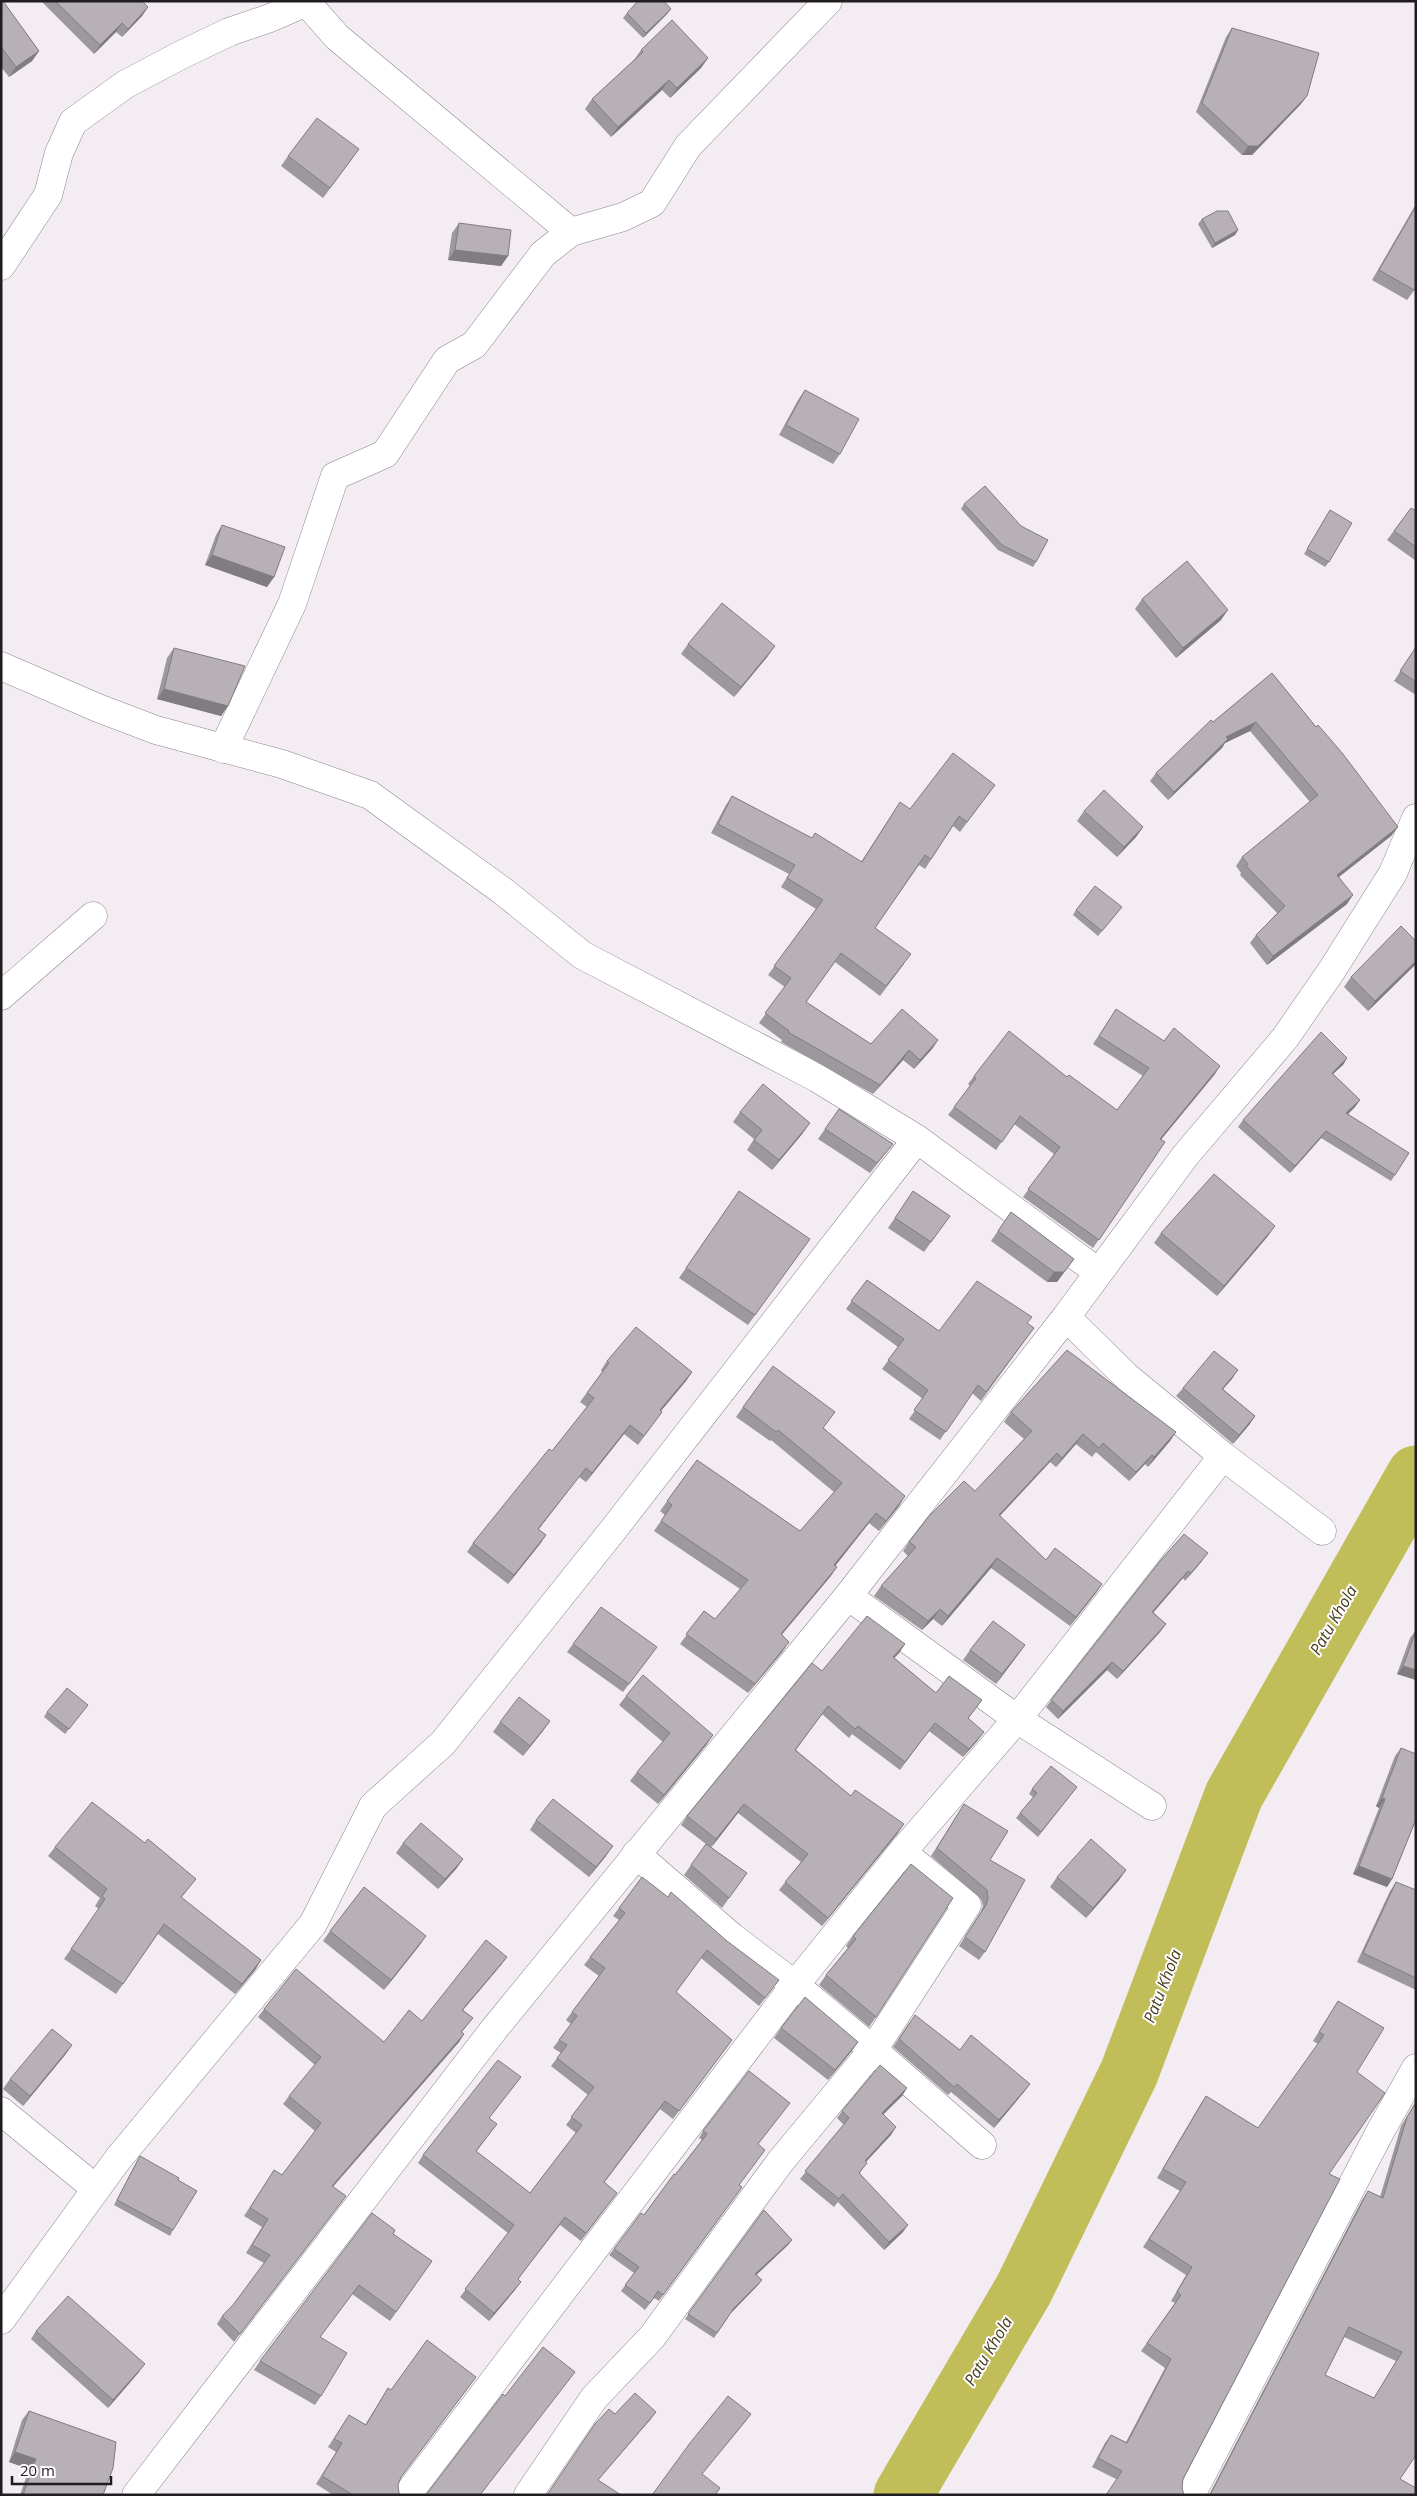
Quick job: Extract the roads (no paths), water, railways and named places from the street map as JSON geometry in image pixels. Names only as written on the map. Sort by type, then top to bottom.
[{"type":"street","points":[[223,749],[292,604],[335,476],[385,454],[447,360],[474,345],[543,254],[571,232],[623,217],[652,203],[688,146],[828,1]]},
{"type":"street","points":[[1,266],[48,195],[59,153],[73,122],[126,84],[181,55],[229,32],[308,2],[337,37],[571,232]]},
{"type":"street","points":[[1,666],[98,708],[156,730],[282,764],[370,795],[504,892],[582,955],[817,1078],[917,1139],[1098,1272]]},
{"type":"street","points":[[136,2495],[495,2028],[848,1596],[1066,1317],[1185,1156],[1285,1038],[1332,970],[1393,873],[1416,818]]},
{"type":"street","points":[[1,996],[93,916]]},
{"type":"street","points":[[1,2320],[96,2188],[313,1924],[373,1806],[449,1735],[614,1530],[917,1139]]},
{"type":"street","points":[[1066,1317],[1127,1376],[1223,1456],[1322,1531]]},
{"type":"street","points":[[407,2495],[795,1985],[902,1852],[1017,1719],[1223,1456]]},
{"type":"street","points":[[848,1596],[1017,1719],[1152,1806]]},
{"type":"street","points":[[528,2495],[594,2398],[652,2337],[780,2162],[873,2050],[968,1906],[902,1852]]},
{"type":"street","points":[[636,1854],[732,1937],[795,1985],[873,2050],[982,2145]]},
{"type":"street","points":[[1201,2491],[1381,2130],[1416,2068]]},
{"type":"street","points":[[1,2111],[96,2188]]},
{"type":"waterway","name":"Patu Khola","points":[[903,2495],[1024,2289],[1129,2073],[1234,1795],[1416,1475]]}]
